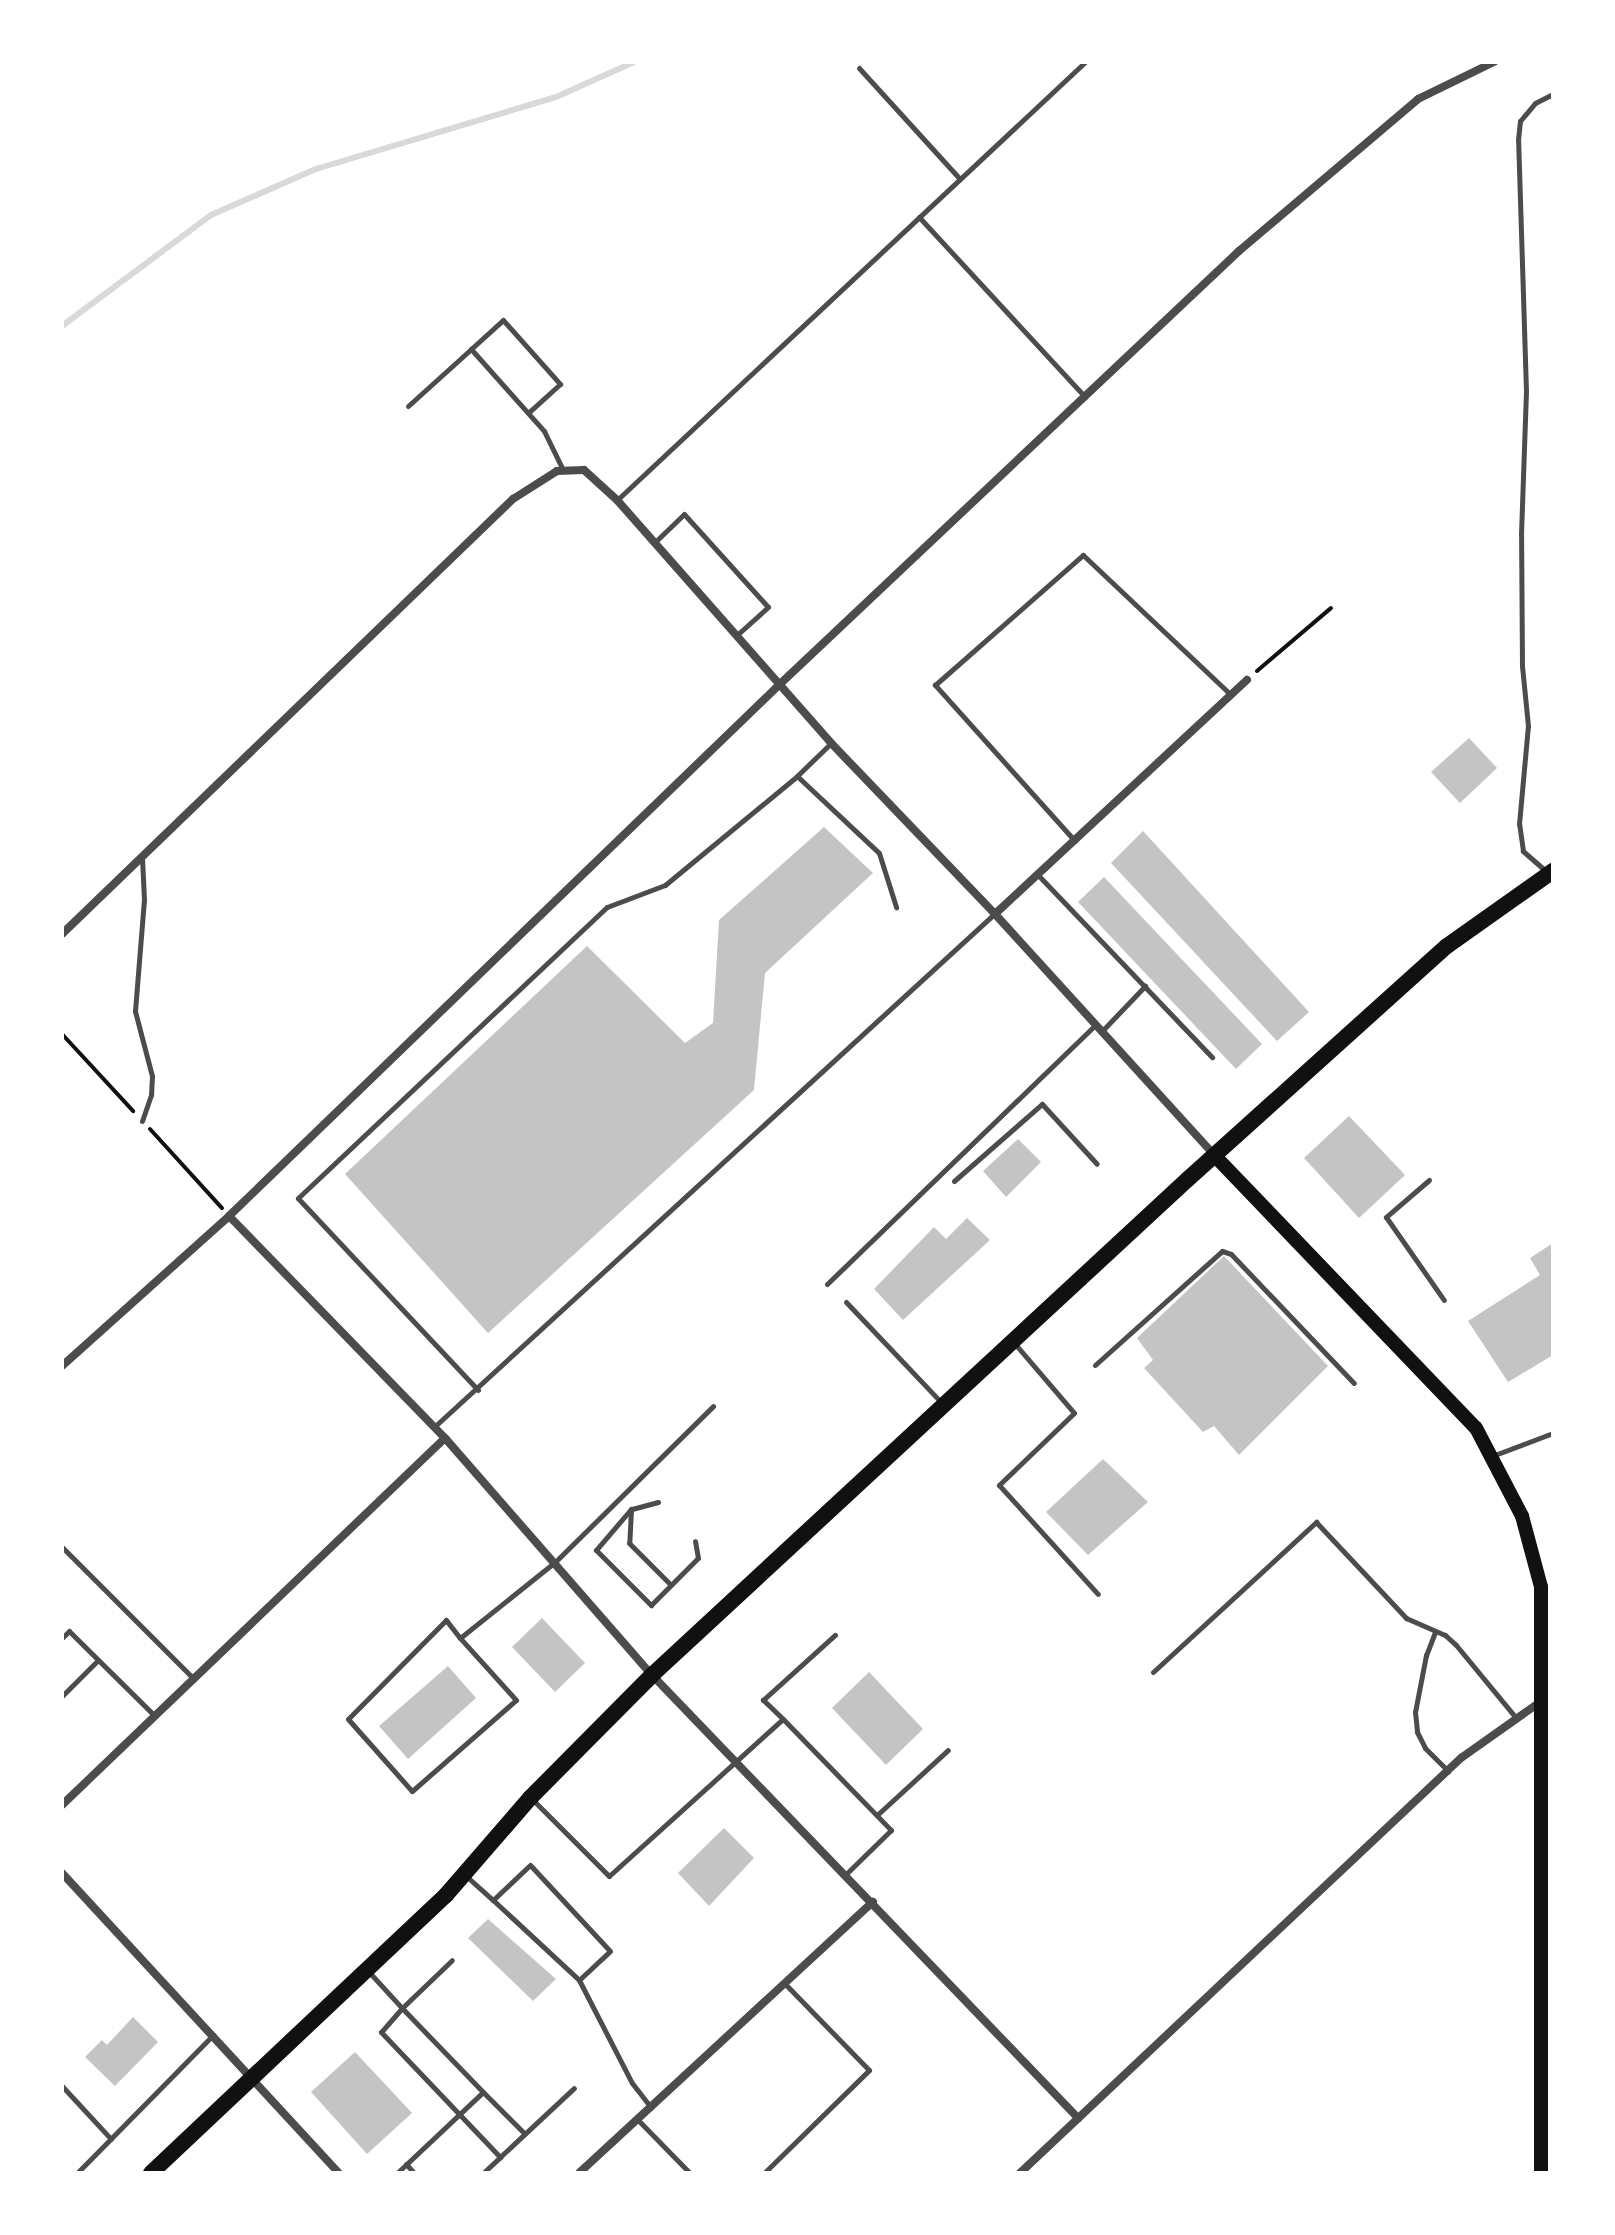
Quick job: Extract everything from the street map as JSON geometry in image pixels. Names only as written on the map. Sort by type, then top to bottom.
[{"type":"main road","points":[[151,2173],[255,2078],[464,1874],[530,1798],[652,1675],[1214,1155],[1463,931],[1552,874]]},
{"type":"main road","points":[[1214,1155],[1476,1428],[1522,1516],[1541,1587],[1541,2173]]},
{"type":"street","points":[[62,1366],[229,1216],[780,684],[1239,251],[1418,99],[1494,62]]},
{"type":"street","points":[[62,934],[513,499],[563,470],[584,470],[617,500],[831,743],[995,914],[1097,1030],[1214,1155]]},
{"type":"street","points":[[995,914],[1247,680]]},
{"type":"street","points":[[229,1216],[445,1438],[652,1675],[1078,2118]]},
{"type":"street","points":[[62,1805],[445,1438]]},
{"type":"street","points":[[1020,2173],[1448,1771],[1541,1701]]},
{"type":"street","points":[[62,1873],[255,2078],[339,2173]]},
{"type":"street","points":[[579,2173],[639,2121],[873,1902]]},
{"type":"lane","points":[[617,500],[1085,62]]},
{"type":"lane","points":[[859,68],[960,179]]},
{"type":"lane","points":[[1552,874],[1523,851],[1519,824],[1528,726],[1522,666],[1521,534],[1526,391],[1518,140],[1520,121],[1535,103],[1553,94]]},
{"type":"lane","points":[[919,217],[1085,397]]},
{"type":"lane","points":[[408,406],[503,320],[560,384],[528,413]]},
{"type":"lane","points":[[471,349],[544,431],[563,470]]},
{"type":"lane","points":[[654,543],[684,514],[768,607],[738,634]]},
{"type":"lane","points":[[1075,841],[935,685],[1083,555],[1230,694]]},
{"type":"lane","points":[[478,1390],[298,1198],[607,907],[665,885],[797,776],[831,743]]},
{"type":"lane","points":[[797,776],[879,853],[896,907]]},
{"type":"lane","points":[[142,858],[144,900],[135,1011],[152,1076],[151,1095],[142,1121]]},
{"type":"lane","points":[[1038,875],[1212,1057]]},
{"type":"lane","points":[[434,1427],[995,914]]},
{"type":"lane","points":[[827,1284],[1145,986]]},
{"type":"lane","points":[[954,1181],[1042,1104],[1097,1164]]},
{"type":"lane","points":[[1429,1180],[1386,1217],[1444,1300]]},
{"type":"lane","points":[[1095,1365],[1222,1251],[1231,1254],[1354,1383]]},
{"type":"lane","points":[[846,1302],[945,1405]]},
{"type":"lane","points":[[1013,1341],[1074,1413],[999,1485],[1098,1594]]},
{"type":"lane","points":[[460,1638],[555,1562],[713,1406]]},
{"type":"lane","points":[[1491,1456],[1553,1433]]},
{"type":"lane","points":[[658,1502],[631,1509],[596,1550],[651,1605],[698,1558],[695,1541]]},
{"type":"lane","points":[[631,1509],[629,1543],[671,1585]]},
{"type":"lane","points":[[1153,1672],[1316,1522],[1406,1618],[1456,1645],[1517,1719]]},
{"type":"lane","points":[[62,1547],[195,1679]]},
{"type":"lane","points":[[446,1620],[460,1638],[516,1700],[412,1791],[348,1719],[446,1620]]},
{"type":"lane","points":[[62,1638],[69,1631],[156,1717]]},
{"type":"lane","points":[[1435,1632],[1426,1655],[1415,1712],[1417,1732],[1425,1748],[1448,1771]]},
{"type":"lane","points":[[835,1635],[763,1700],[891,1830],[846,1874]]},
{"type":"lane","points":[[62,1696],[99,1660]]},
{"type":"lane","points":[[530,1798],[609,1876],[783,1719]]},
{"type":"lane","points":[[877,1815],[948,1750]]},
{"type":"lane","points":[[493,1900],[530,1865],[610,1951],[579,1980]]},
{"type":"lane","points":[[464,1874],[579,1980],[632,2083],[652,2109]]},
{"type":"lane","points":[[452,1960],[381,2032],[500,2157]]},
{"type":"lane","points":[[367,1970],[524,2133]]},
{"type":"lane","points":[[764,2173],[869,2070],[785,1984]]},
{"type":"lane","points":[[77,2173],[214,2035]]},
{"type":"lane","points":[[62,2086],[111,2139]]},
{"type":"lane","points":[[483,2173],[574,2088]]},
{"type":"lane","points":[[397,2173],[483,2092]]},
{"type":"lane","points":[[639,2121],[690,2173]]},
{"type":"lane","points":[[406,2164],[414,2173]]},
{"type":"path","points":[[1247,680],[1331,608]]},
{"type":"building","points":[[1469,738],[1497,768],[1460,803],[1431,772]]},
{"type":"building","points":[[824,827],[873,873],[765,973],[754,1090],[488,1333],[345,1174],[587,946],[685,1043],[713,1023],[719,920]]},
{"type":"building","points":[[1143,831],[1309,1012],[1277,1041],[1111,863]]},
{"type":"building","points":[[1104,877],[1262,1044],[1236,1069],[1078,902]]},
{"type":"building","points":[[1349,1116],[1405,1175],[1359,1218],[1304,1158]]},
{"type":"building","points":[[1018,1139],[1041,1162],[1006,1197],[983,1171]]},
{"type":"building","points":[[967,1218],[990,1240],[903,1320],[874,1289],[934,1227],[946,1239]]},
{"type":"building","points":[[1553,1243],[1553,1355],[1508,1382],[1468,1321],[1540,1275],[1530,1258]]},
{"type":"building","points":[[1224,1256],[1328,1366],[1239,1455],[1214,1426],[1203,1432],[1144,1368],[1153,1360],[1137,1338]]},
{"type":"building","points":[[1103,1459],[1148,1502],[1088,1555],[1046,1512]]},
{"type":"building","points":[[542,1618],[585,1663],[555,1692],[512,1647]]},
{"type":"building","points":[[448,1666],[476,1698],[408,1759],[379,1726]]},
{"type":"building","points":[[869,1672],[923,1729],[886,1765],[832,1708]]},
{"type":"building","points":[[724,1828],[754,1858],[709,1906],[678,1873]]},
{"type":"building","points":[[488,1919],[556,1979],[533,2001],[468,1938]]},
{"type":"building","points":[[133,2017],[158,2042],[115,2086],[85,2057],[102,2040],[107,2045]]},
{"type":"building","points":[[355,2052],[412,2113],[367,2154],[311,2092]]},
{"type":"waterway","points":[[62,326],[211,215],[316,169],[556,97],[634,62]]}]
